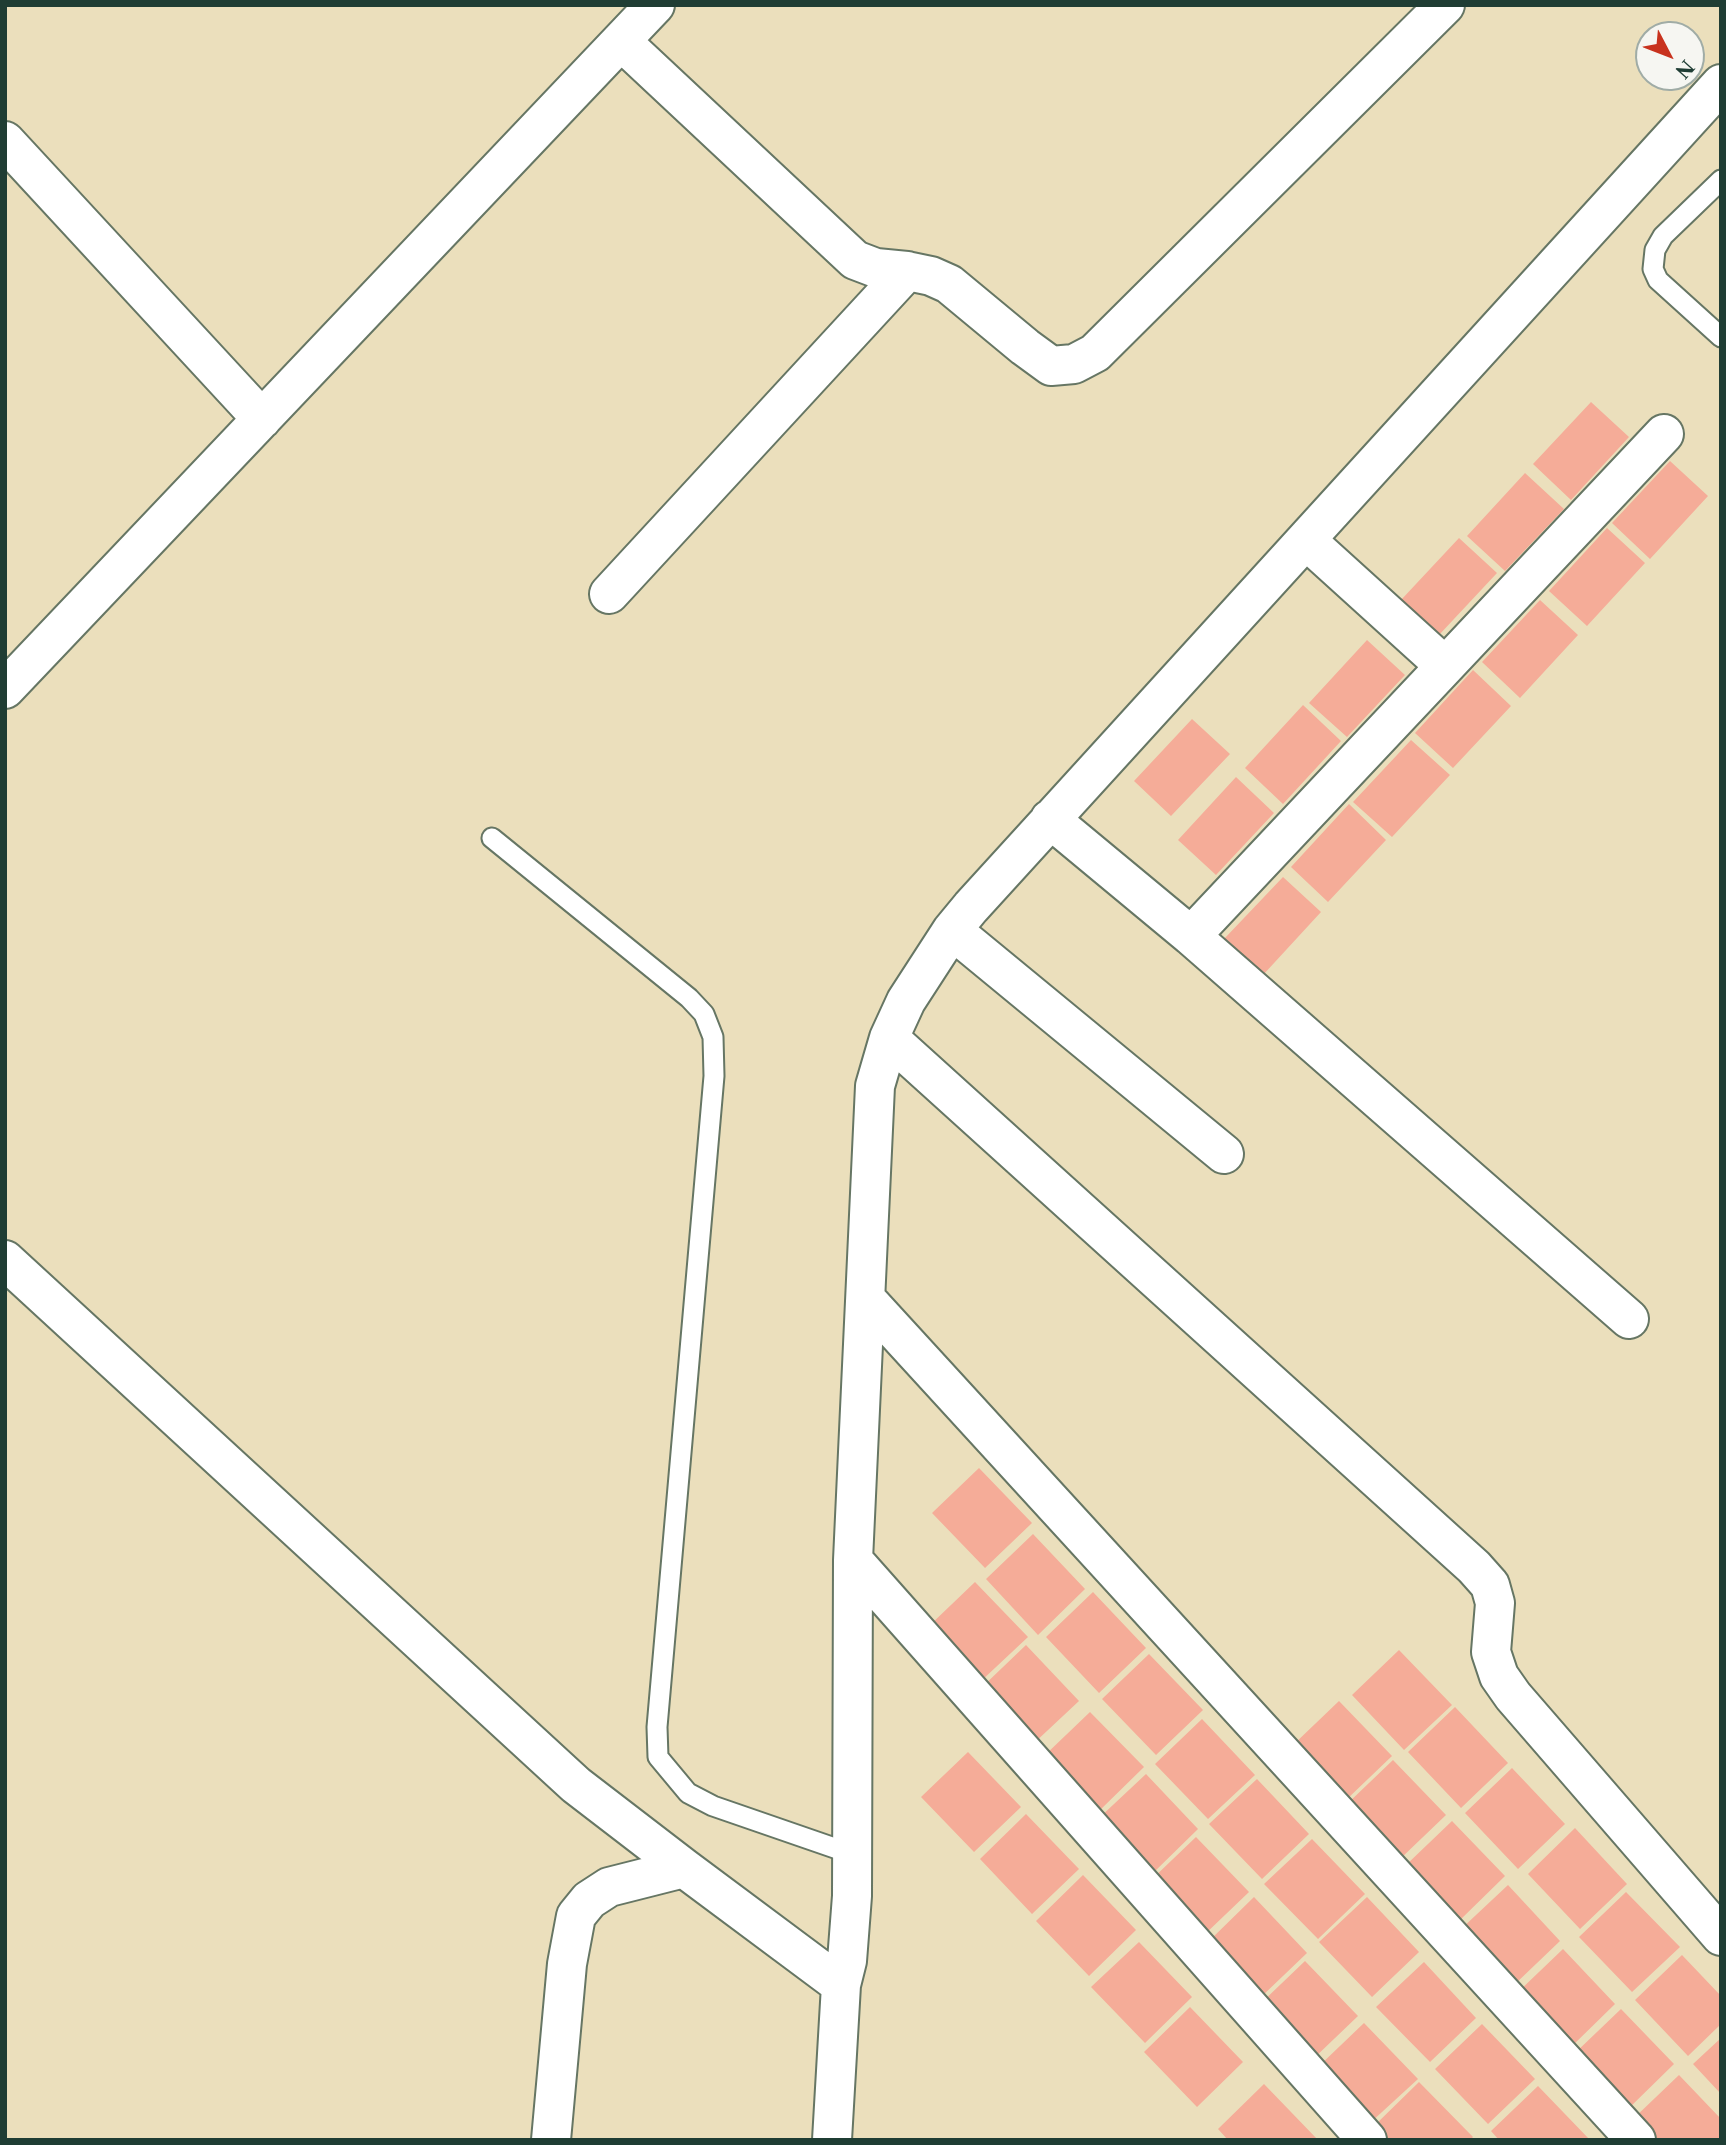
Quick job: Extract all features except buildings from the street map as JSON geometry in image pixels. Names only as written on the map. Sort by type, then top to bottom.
[{"type":"street","points":[[5,689],[654,5]]},
{"type":"street","points":[[621,41],[855,260],[876,268],[931,276],[948,284],[1051,366],[1074,364],[1095,353],[1445,5]]},
{"type":"street","points":[[832,2140],[852,1896],[853,1560],[875,1086],[889,1038],[906,1001],[952,930],[1050,819],[1721,84]]},
{"type":"street","points":[[5,141],[262,419]]},
{"type":"street","points":[[609,594],[907,271]]},
{"type":"street","points":[[1191,936],[1664,434]]},
{"type":"street","points":[[1306,540],[1445,666]]},
{"type":"street","points":[[1050,819],[1191,936],[1629,1319]]},
{"type":"street","points":[[952,930],[1224,1154]]},
{"type":"street","points":[[889,1038],[1474,1567],[1490,1586],[1495,1603],[1491,1652],[1499,1676],[1513,1696],[1721,1936]]},
{"type":"street","points":[[5,1260],[576,1785],[684,1868],[844,1973]]},
{"type":"street","points":[[866,1299],[1636,2140]]},
{"type":"street","points":[[853,1560],[1367,2140]]},
{"type":"street","points":[[551,2140],[567,1964],[576,1916],[589,1900],[609,1887],[684,1868]]},
{"type":"lane","points":[[1721,180],[1663,236],[1655,250],[1653,269],[1658,281],[1721,337]]},
{"type":"lane","points":[[492,838],[689,998],[704,1014],[713,1037],[712,1090],[657,1727],[658,1757],[688,1793],[713,1806],[852,1854]]}]
